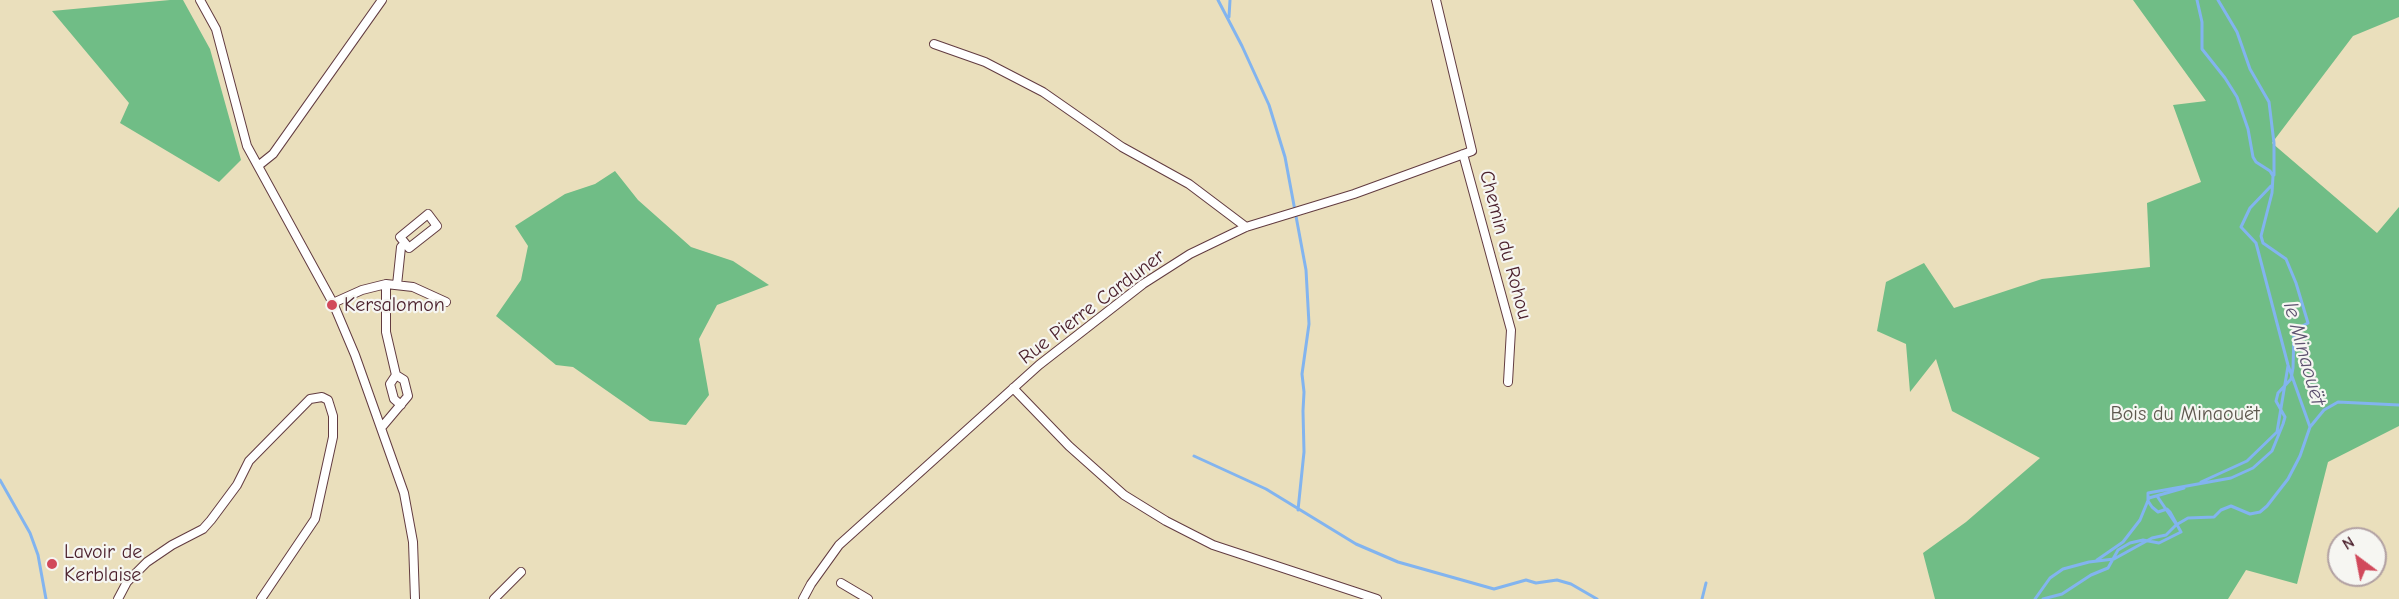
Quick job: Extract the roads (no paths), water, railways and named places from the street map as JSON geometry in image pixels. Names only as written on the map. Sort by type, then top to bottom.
[{"type":"street","points":[[200,0],[216,29],[247,146],[333,303],[381,428],[404,493],[413,542],[415,599]]},
{"type":"street","points":[[258,166],[273,154],[382,0]]},
{"type":"street","name":"Chemin du Rohou","points":[[1437,0],[1467,153],[1511,330],[1508,382]]},
{"type":"street","points":[[934,45],[985,62],[1043,92],[1122,147],[1189,184],[1246,227]]},
{"type":"street","name":"Rue Pierre Carduner","points":[[803,599],[839,545],[1038,365],[1143,284],[1190,254],[1246,227],[1354,194],[1467,153]]},
{"type":"street","points":[[397,285],[401,247],[405,243]]},
{"type":"street","points":[[333,303],[362,290],[386,284],[413,287],[446,302]]},
{"type":"street","points":[[381,428],[408,396],[404,380],[396,375],[386,332],[386,284]]},
{"type":"street","points":[[396,375],[390,384],[394,399],[401,405]]},
{"type":"street","points":[[1013,388],[1069,446],[1124,495],[1166,521],[1213,544],[1377,599]]},
{"type":"street","points":[[117,599],[127,582],[147,562],[172,545],[203,529],[237,485],[249,461],[310,399],[322,397],[328,400],[333,416],[333,437],[315,519],[261,599]]},
{"type":"street","points":[[494,599],[521,572]]},
{"type":"street","points":[[841,583],[868,599]]},
{"type":"waterway","points":[[1218,0],[1269,105],[1285,157],[1306,270],[1309,324],[1302,374],[1304,452],[1298,510]]},
{"type":"waterway","points":[[1229,17],[1230,0]]},
{"type":"waterway","points":[[2043,599],[2062,594],[2091,575],[2108,568],[2118,550],[2130,543],[2143,540],[2159,543],[2181,532],[2167,509],[2158,512],[2152,507],[2148,501],[2148,493],[2231,478],[2253,468],[2272,451],[2285,417],[2276,401],[2278,393],[2291,379],[2295,330],[2308,323],[2286,259],[2263,243],[2261,236],[2272,193],[2273,176],[2253,157],[2248,129],[2237,97],[2202,49],[2202,22],[2197,0]]},
{"type":"waterway","name":"le Minaouët","points":[[2218,0],[2237,32],[2250,69],[2269,102],[2274,143],[2274,175]]},
{"type":"waterway","name":"le Minaouët","points":[[2035,599],[2050,578],[2063,569],[2089,562],[2114,559],[2152,538],[2166,535],[2188,518],[2214,517],[2221,510],[2231,506],[2250,514],[2260,512],[2288,479],[2300,456],[2310,427],[2288,365],[2256,243],[2241,227],[2250,208],[2271,186]]},
{"type":"waterway","points":[[2201,482],[2247,461],[2277,432],[2288,366]]},
{"type":"waterway","points":[[2310,427],[2324,410],[2338,402],[2399,405]]},
{"type":"waterway","points":[[1194,456],[1266,489],[1356,544],[1398,562],[1494,589],[1526,580],[1536,583],[1557,580],[1571,584],[1597,599]]},
{"type":"waterway","points":[[0,480],[30,533],[38,555],[46,599]]},
{"type":"waterway","points":[[2097,560],[2123,542],[2140,520],[2149,498],[2184,488]]},
{"type":"waterway","points":[[2157,496],[2176,524]]},
{"type":"waterway","points":[[1702,599],[1706,583]]},
{"type":"place","name":"Kersalomon","points":[[332,305]]},
{"type":"place","name":"Lavoir de Kerblaise","points":[[52,564]]},
{"type":"park label","name":"Bois du Minaouët","points":[[2185,414]]}]
